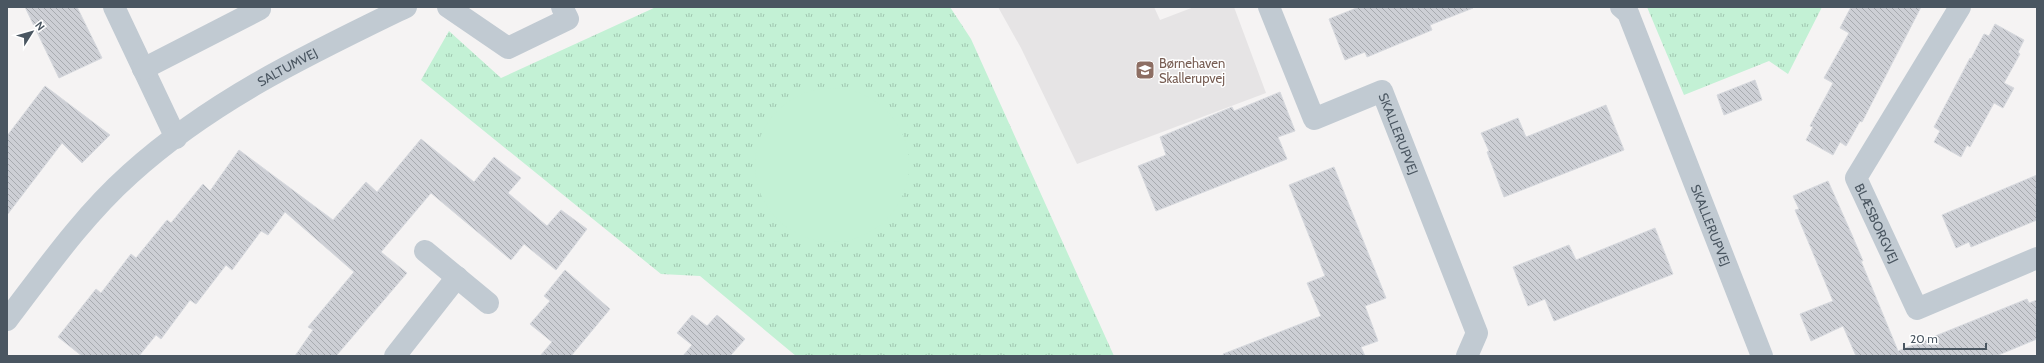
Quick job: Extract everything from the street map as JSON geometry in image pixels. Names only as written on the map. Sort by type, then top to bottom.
[{"type":"street","points":[[114,7],[176,138]]},
{"type":"street","points":[[143,69],[260,9],[259,7]]},
{"type":"street","name":"SALTUMVEJ","points":[[7,320],[79,226],[130,174],[223,102],[266,77],[406,7]]},
{"type":"street","points":[[448,7],[508,48],[568,19],[562,7]]},
{"type":"street","name":"SKALLERUPVEJ","points":[[1269,7],[1314,119],[1382,91],[1477,333],[1467,356]]},
{"type":"street","name":"SKALLERUPVEJ","points":[[1622,7],[1628,13],[1762,356]]},
{"type":"street","name":"BLÆSBORGVEJ","points":[[1960,7],[1856,178],[1917,309],[2037,258]]},
{"type":"street","points":[[425,251],[488,303]]},
{"type":"street","points":[[395,356],[457,277]]},
{"type":"shaded area","name":"Børnehaven Skallerupvej","points":[[998,7],[1154,7],[1160,20],[1194,7],[1234,7],[1266,93],[1077,164],[1021,48]]},
{"type":"green space","points":[[656,7],[950,7],[971,39],[1114,356],[796,356],[700,276],[661,274],[421,80],[449,31],[501,78]]},
{"type":"green space","points":[[1647,7],[1822,7],[1788,74],[1769,61],[1684,95]]},
{"type":"green space","points":[[824,88],[840,88],[854,91],[868,97],[881,105],[892,116],[906,143],[909,165],[908,180],[900,201],[892,214],[881,225],[854,239],[840,242],[824,242],[810,239],[796,233],[783,225],[772,214],[758,187],[755,173],[755,157],[758,143],[764,129],[772,116],[783,105],[810,91]]},
{"type":"building","points":[[25,7],[77,7],[102,58],[59,78]]},
{"type":"building","points":[[1359,7],[1473,8],[1430,25],[1432,30],[1367,57],[1365,52],[1345,60],[1329,19]]},
{"type":"building","points":[[1851,7],[1921,7],[1862,122],[1860,121],[1846,146],[1840,142],[1833,155],[1806,140],[1813,127],[1810,126],[1833,83],[1824,78],[1849,33],[1840,28]]},
{"type":"building","points":[[1995,24],[2024,40],[2018,52],[2020,54],[2004,83],[2014,88],[2003,108],[1994,103],[1970,147],[1967,145],[1961,157],[1934,142],[1940,131],[1934,127],[1984,34],[1989,36]]},
{"type":"building","points":[[1755,80],[1762,100],[1724,115],[1717,95]]},
{"type":"building","points":[[45,86],[110,135],[82,163],[62,143],[7,215],[7,136]]},
{"type":"building","points":[[1280,92],[1295,131],[1278,137],[1287,159],[1156,211],[1138,166],[1166,155],[1160,137],[1232,107],[1234,111]]},
{"type":"building","points":[[1606,105],[1624,150],[1504,197],[1487,152],[1489,151],[1481,133],[1518,118],[1526,137]]},
{"type":"building","points":[[421,139],[474,182],[494,157],[521,178],[508,193],[547,226],[561,210],[587,229],[556,270],[524,244],[511,260],[431,193],[381,252],[407,273],[336,356],[295,356],[313,330],[308,327],[354,272],[285,212],[268,235],[261,231],[232,270],[226,265],[196,304],[190,300],[161,339],[156,335],[139,356],[82,356],[58,337],[96,289],[101,293],[131,254],[136,258],[167,220],[171,223],[203,184],[210,191],[239,150],[333,220],[366,182],[377,192]]},
{"type":"building","points":[[1334,167],[1386,298],[1365,306],[1378,341],[1361,347],[1365,356],[1224,356],[1223,354],[1321,316],[1307,283],[1325,276],[1289,185]]},
{"type":"building","points":[[2037,175],[2037,220],[1971,247],[1969,242],[1956,248],[1942,215]]},
{"type":"building","points":[[1828,181],[1863,261],[1861,261],[1898,351],[2027,299],[2029,303],[2037,300],[2037,339],[1996,356],[1856,356],[1843,326],[1811,341],[1800,314],[1833,301],[1795,210],[1799,209],[1793,196]]},
{"type":"building","points":[[1655,228],[1673,274],[1554,321],[1545,299],[1528,306],[1513,267],[1569,245],[1576,260]]},
{"type":"building","points":[[565,270],[610,309],[571,356],[540,356],[552,342],[530,324],[550,301],[544,296]]},
{"type":"building","points":[[692,315],[707,326],[717,315],[745,339],[730,356],[683,356],[692,345],[677,333]]},
{"type":"place","name":"Børnehaven Skallerupvej","points":[[1145,70]]}]
